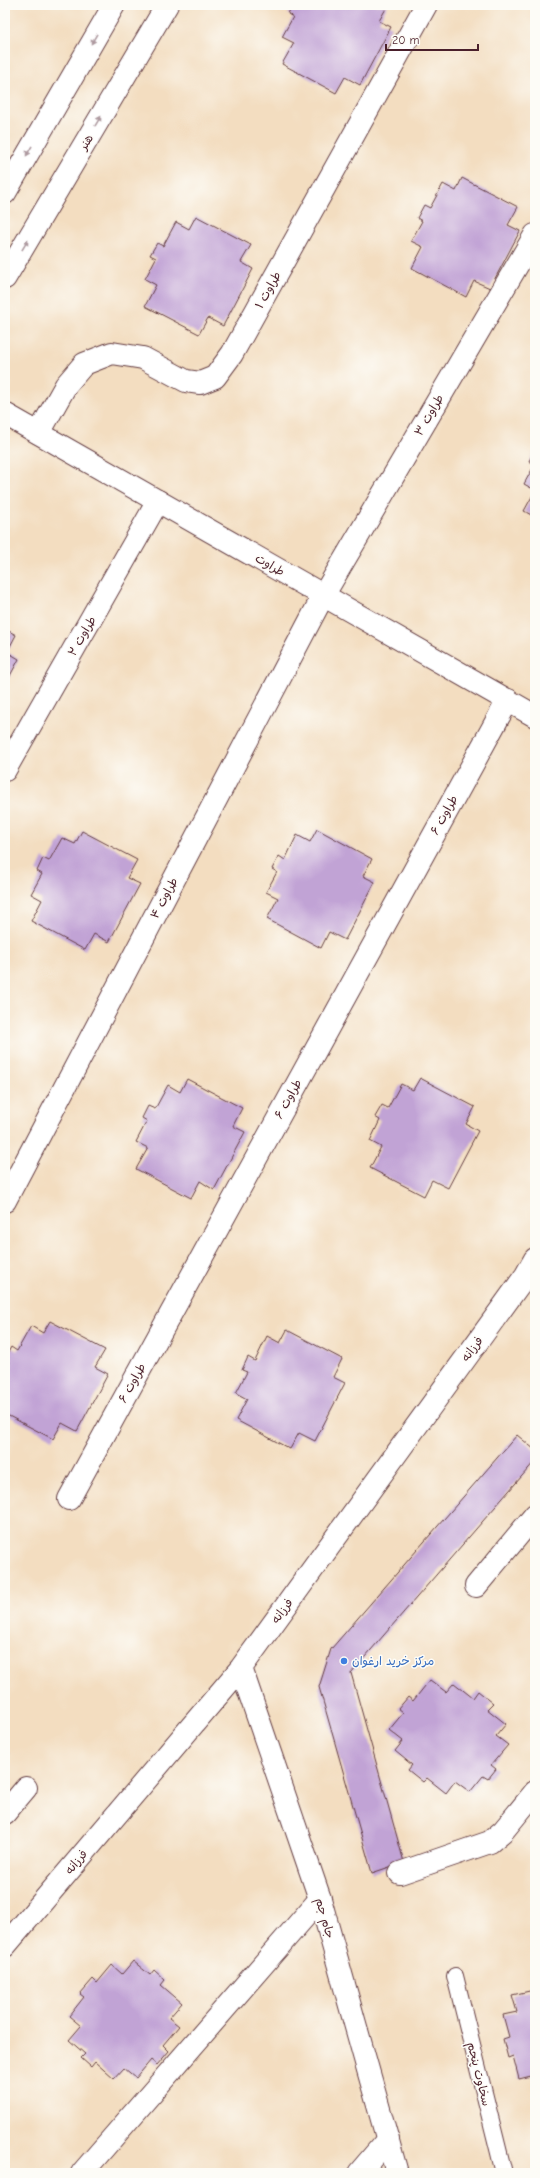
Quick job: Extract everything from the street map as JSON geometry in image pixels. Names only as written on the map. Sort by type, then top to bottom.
[{"type":"street","points":[[5,193],[114,5]]},
{"type":"street","name":"هنر","points":[[5,278],[167,5]]},
{"type":"street","name":"طراوت ۱","points":[[39,433],[66,385],[84,364],[112,354],[143,358],[186,382],[200,383],[214,377],[232,354],[426,5]]},
{"type":"street","name":"طراوت ۳","points":[[324,596],[535,235]]},
{"type":"street","name":"طراوت","points":[[5,414],[535,716]]},
{"type":"street","name":"طراوت ۲","points":[[5,770],[158,501]]},
{"type":"street","name":"طراوت ۴","points":[[5,1201],[324,596]]},
{"type":"street","name":"طراوت ۶","points":[[69,1499],[508,700]]},
{"type":"street","name":"فرزانه","points":[[5,1946],[241,1668],[532,1271]]},
{"type":"street","points":[[476,1586],[535,1515]]},
{"type":"street","name":"جام جم","points":[[241,1668],[320,1899],[397,2173]]},
{"type":"street","points":[[5,1812],[26,1788]]},
{"type":"street","points":[[400,1872],[490,1842],[531,1804]]},
{"type":"street","points":[[82,2173],[320,1899]]},
{"type":"street","points":[[359,2173],[388,2139]]},
{"type":"lane","name":"سخاوت پنجم","points":[[455,1976],[504,2173]]},
{"type":"building","points":[[292,5],[388,5],[379,21],[391,27],[360,85],[345,77],[336,93],[282,64],[294,43],[282,37],[293,17],[288,14]]},
{"type":"building","points":[[462,178],[518,207],[508,225],[520,231],[490,288],[474,281],[466,297],[412,268],[423,247],[411,241],[422,221],[417,218],[424,205],[430,208],[443,184],[456,191]]},
{"type":"building","points":[[196,216],[251,245],[241,262],[253,269],[223,326],[208,318],[199,334],[145,306],[156,285],[145,279],[156,258],[150,255],[157,243],[163,246],[176,222],[189,229]]},
{"type":"building","points":[[535,450],[535,464],[529,461]]},
{"type":"building","points":[[535,464],[535,490],[524,484]]},
{"type":"building","points":[[535,491],[535,517],[524,511]]},
{"type":"building","points":[[5,629],[16,635],[7,652],[19,659],[5,685]]},
{"type":"building","points":[[317,829],[372,859],[363,876],[375,882],[345,940],[329,932],[321,948],[267,919],[278,898],[266,892],[277,872],[272,869],[279,856],[285,860],[297,835],[310,842]]},
{"type":"building","points":[[82,831],[137,860],[127,878],[140,884],[109,942],[94,934],[85,950],[31,921],[42,900],[31,894],[42,874],[37,871],[43,858],[49,861],[62,838],[75,844]]},
{"type":"building","points":[[420,1078],[475,1107],[466,1124],[478,1131],[448,1188],[432,1180],[424,1196],[370,1168],[381,1147],[370,1141],[380,1120],[375,1117],[382,1105],[388,1108],[401,1084],[413,1090]]},
{"type":"building","points":[[187,1079],[242,1108],[233,1126],[245,1132],[214,1190],[200,1181],[191,1198],[136,1169],[148,1148],[136,1142],[147,1121],[142,1118],[148,1106],[155,1109],[168,1085],[180,1092]]},
{"type":"building","points":[[50,1321],[105,1350],[95,1367],[108,1374],[77,1431],[62,1423],[53,1439],[5,1414],[5,1399],[10,1389],[5,1387],[5,1372],[10,1362],[5,1360],[5,1358],[11,1347],[17,1351],[31,1326],[43,1333]]},
{"type":"building","points":[[287,1330],[342,1359],[333,1377],[345,1383],[315,1441],[299,1433],[290,1449],[236,1420],[247,1399],[236,1393],[247,1372],[242,1370],[248,1357],[255,1361],[267,1336],[280,1343]]},
{"type":"building","name":"مرکز خرید ارغوان","points":[[517,1435],[535,1450],[535,1461],[351,1673],[404,1862],[372,1873],[319,1687],[331,1649]]},
{"type":"building","points":[[430,1680],[446,1692],[454,1683],[473,1698],[478,1691],[493,1703],[487,1709],[506,1724],[496,1736],[508,1745],[491,1765],[496,1769],[488,1779],[483,1776],[470,1792],[455,1781],[446,1793],[427,1778],[423,1782],[408,1770],[412,1765],[395,1751],[403,1741],[389,1730],[403,1713],[398,1709],[408,1697],[413,1701]]},
{"type":"building","points":[[5,1749],[10,1753],[5,1759]]},
{"type":"building","points":[[133,1961],[150,1975],[154,1970],[165,1980],[161,1985],[182,2003],[169,2018],[179,2026],[163,2045],[169,2051],[157,2065],[151,2060],[136,2078],[124,2068],[114,2079],[95,2062],[91,2067],[81,2058],[85,2054],[69,2040],[81,2026],[69,2016],[84,1997],[80,1994],[93,1979],[97,1983],[112,1965],[122,1974]]},
{"type":"building","points":[[535,1983],[535,2075],[519,2079],[513,2056],[508,2058],[503,2039],[509,2037],[503,2015],[517,2012],[512,1995],[534,1990],[532,1984]]},
{"type":"place","name":"مرکز خرید ارغوان","points":[[344,1661]]}]
